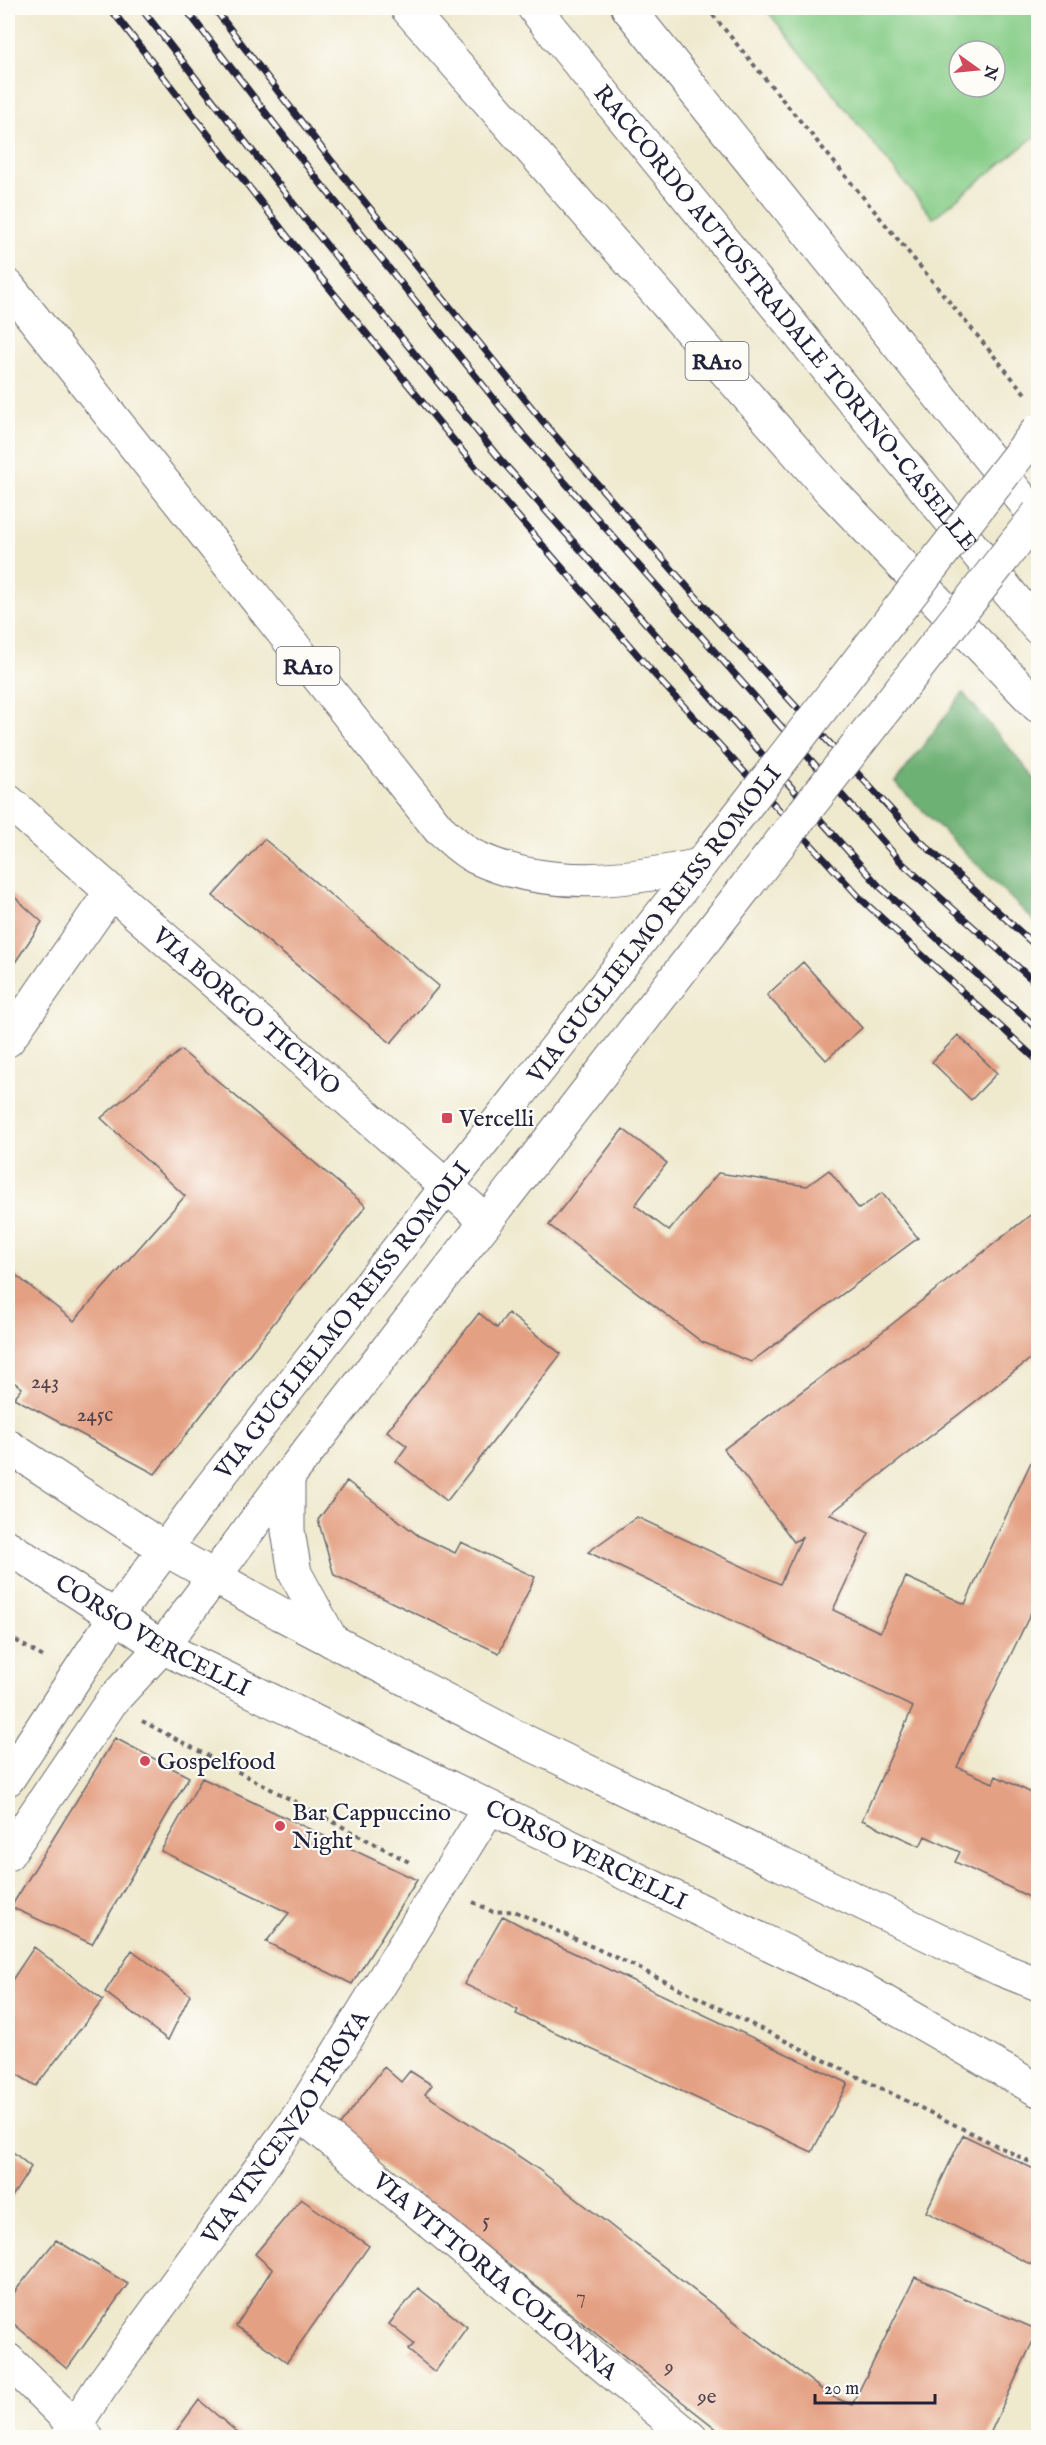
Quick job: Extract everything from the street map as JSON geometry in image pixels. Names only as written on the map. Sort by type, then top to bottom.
[{"type":"main road","name":"RA10","points":[[407,8],[829,489],[1038,706]]},
{"type":"main road","name":"RACCORDO AUTOSTRADALE TORINO-CASELLE","points":[[534,8],[1038,628]]},
{"type":"main road","points":[[628,8],[1038,519]]},
{"type":"main road","name":"RA10","points":[[8,286],[439,830],[473,856],[515,873],[550,879],[640,878],[704,861]]},
{"type":"main road","name":"VIA GUGLIELMO REISS ROMOLI","points":[[8,1779],[115,1617],[165,1549],[704,861],[1035,416]]},
{"type":"main road","name":"VIA GUGLIELMO REISS ROMOLI","points":[[8,1854],[111,1702],[162,1647],[212,1576],[288,1477],[1038,514]]},
{"type":"main road","name":"VIA BORGO TICINO","points":[[8,801],[486,1221]]},
{"type":"main road","points":[[8,1040],[111,892]]},
{"type":"main road","points":[[8,1446],[165,1549],[332,1641],[518,1738],[1000,1969],[1038,1984]]},
{"type":"main road","points":[[288,1477],[288,1532],[295,1573],[332,1641]]},
{"type":"main road","name":"CORSO VERCELLI","points":[[8,1547],[162,1647],[862,1989],[1038,2090]]},
{"type":"main road","name":"VIA VINCENZO TROYA","points":[[76,2434],[101,2386],[300,2114],[489,1808]]},
{"type":"main road","name":"VIA VITTORIA COLONNA","points":[[300,2114],[691,2438]]},
{"type":"main road","points":[[8,2360],[76,2434]]},
{"type":"path","points":[[707,8],[1035,416]]},
{"type":"path","points":[[177,1742],[420,1868],[442,1885],[493,1912],[514,1911],[628,1963],[1038,2166]]},
{"type":"green space","points":[[765,8],[1038,8],[1038,134],[933,218]]},
{"type":"green space","points":[[963,693],[1038,782],[1038,925],[895,783]]},
{"type":"building","points":[[264,839],[439,986],[391,1043],[213,896]]},
{"type":"building","points":[[8,891],[42,922],[8,973]]},
{"type":"building","points":[[803,962],[862,1028],[826,1060],[767,995]]},
{"type":"building","points":[[958,1035],[997,1073],[971,1100],[932,1062]]},
{"type":"building","points":[[181,1050],[366,1206],[155,1474],[14,1398],[22,1388],[8,1378],[8,1269],[74,1321],[185,1196],[101,1118]]},
{"type":"building","points":[[623,1129],[667,1163],[635,1205],[669,1231],[718,1173],[807,1186],[829,1170],[859,1209],[882,1193],[918,1238],[751,1362],[702,1342],[549,1225]]},
{"type":"building","points":[[1038,1209],[1038,1353],[830,1514],[869,1533],[833,1610],[880,1632],[906,1577],[965,1604],[1038,1447],[1038,1598],[957,1767],[993,1783],[996,1776],[1038,1796],[1033,1805],[1038,1807],[1038,1901],[955,1862],[960,1852],[925,1836],[920,1846],[862,1820],[913,1707],[588,1552],[637,1517],[780,1584],[802,1537],[794,1542],[724,1449],[882,1332]]},
{"type":"building","points":[[479,1313],[497,1328],[508,1313],[561,1354],[447,1501],[396,1461],[407,1446],[387,1431]]},
{"type":"building","points":[[347,1481],[419,1536],[455,1553],[461,1542],[535,1577],[499,1653],[334,1575],[318,1520]]},
{"type":"building","points":[[115,1738],[189,1777],[92,1944],[11,1907]]},
{"type":"building","points":[[202,1778],[417,1880],[352,1984],[266,1942],[289,1913],[161,1851]]},
{"type":"building","points":[[503,1916],[555,1944],[848,2083],[812,2152],[516,2014],[518,2010],[464,1984]]},
{"type":"building","points":[[34,1947],[103,2000],[36,2086],[8,2069],[8,1986]]},
{"type":"building","points":[[132,1950],[190,1995],[168,2040],[105,1992]]},
{"type":"building","points":[[384,2067],[401,2082],[410,2071],[432,2085],[425,2094],[538,2169],[829,2395],[852,2405],[915,2277],[1038,2330],[988,2438],[728,2438],[337,2129]]},
{"type":"building","points":[[963,2135],[1038,2171],[1038,2268],[926,2212]]},
{"type":"building","points":[[8,2148],[31,2167],[8,2203]]},
{"type":"building","points":[[301,2199],[369,2246],[287,2362],[236,2326],[272,2269],[255,2254]]},
{"type":"building","points":[[56,2240],[128,2284],[67,2369],[8,2319],[8,2300]]},
{"type":"building","points":[[418,2288],[467,2327],[435,2372],[408,2350],[414,2344],[389,2324]]},
{"type":"building","points":[[199,2400],[244,2438],[171,2438]]},
{"type":"railway","points":[[110,8],[287,236],[481,474],[655,675],[862,900],[1038,1061]]},
{"type":"railway","points":[[141,8],[307,221],[499,458],[879,886],[1038,1029]]},
{"type":"railway","points":[[185,8],[313,174],[524,436],[902,863],[1038,985]]},
{"type":"railway","points":[[214,8],[330,159],[545,424],[718,622],[918,839],[1038,948]]},
{"type":"place","name":"Vercelli","points":[[447,1118]]},
{"type":"place","name":"Gospelfood","points":[[145,1761]]},
{"type":"place","name":"Bar Cappuccino Night","points":[[280,1826]]}]
